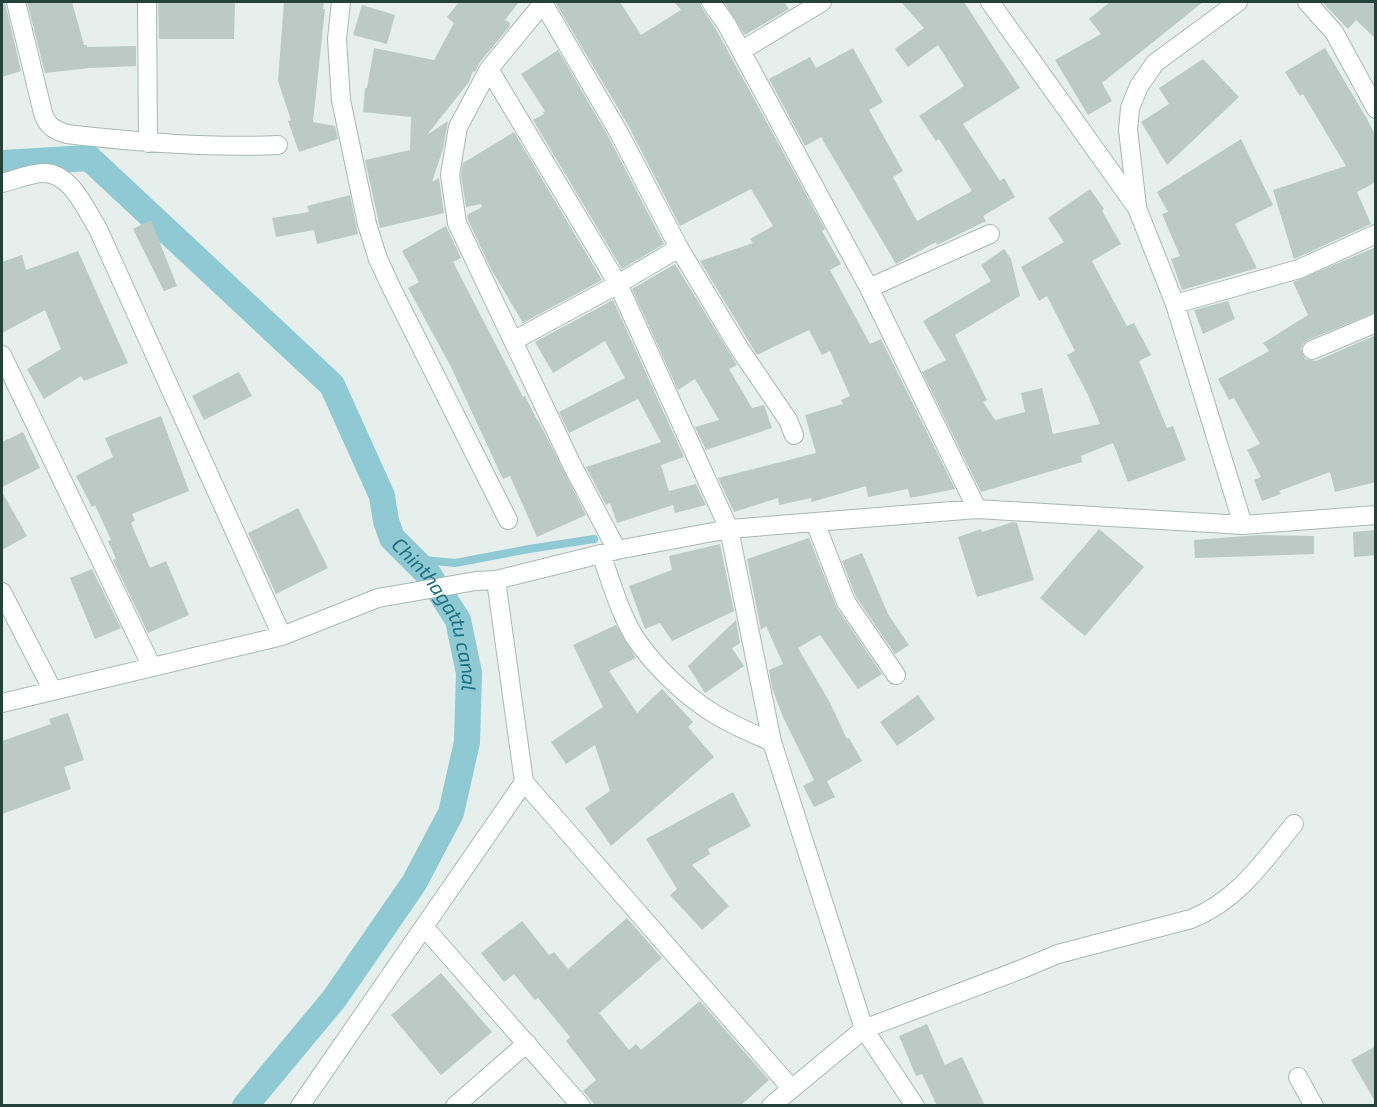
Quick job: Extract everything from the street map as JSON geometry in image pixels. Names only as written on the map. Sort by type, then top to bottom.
[{"type":"street","points":[[16,2],[46,124],[56,131],[148,143],[278,145]]},
{"type":"street","points":[[147,2],[148,143]]},
{"type":"street","points":[[341,2],[337,39],[341,100],[367,224],[378,259],[508,520]]},
{"type":"street","points":[[772,742],[714,714],[683,691],[647,654],[634,635],[626,619],[609,552],[572,465],[457,223],[450,175],[458,127],[489,69],[544,2],[618,131],[679,248],[739,348],[788,420],[794,435]]},
{"type":"street","points":[[712,2],[727,25],[869,288],[977,509]]},
{"type":"street","points":[[741,51],[822,2]]},
{"type":"street","points":[[990,2],[1137,208],[1175,304],[1243,525]]},
{"type":"street","points":[[1137,208],[1128,130],[1130,108],[1138,86],[1155,63],[1238,2]]},
{"type":"street","points":[[1307,2],[1334,32],[1376,109]]},
{"type":"street","points":[[489,69],[618,284],[729,529],[772,742],[864,1029],[915,1106]]},
{"type":"street","points":[[2,183],[45,173],[60,178],[77,195],[98,229],[282,636]]},
{"type":"street","points":[[869,288],[990,234]]},
{"type":"street","points":[[1175,304],[1299,269],[1376,234]]},
{"type":"street","points":[[513,341],[679,248]]},
{"type":"street","points":[[1312,350],[1376,323]]},
{"type":"street","points":[[2,355],[152,668]]},
{"type":"street","points":[[2,703],[282,636],[378,598],[476,581],[496,580],[609,552],[729,529],[977,509],[1243,525],[1376,516]]},
{"type":"street","points":[[815,522],[846,602],[896,675]]},
{"type":"street","points":[[496,580],[524,782],[791,1088]]},
{"type":"street","points":[[2,592],[53,691]]},
{"type":"street","points":[[300,1106],[524,782]]},
{"type":"street","points":[[771,1106],[864,1029],[1058,954],[1206,914],[1242,887],[1294,824]]},
{"type":"street","points":[[424,928],[580,1106]]},
{"type":"street","points":[[455,1106],[527,1043]]},
{"type":"street","points":[[1298,1077],[1314,1106]]},
{"type":"building","points":[[2,2],[5,2],[21,71],[2,77]]},
{"type":"building","points":[[27,2],[72,2],[84,45],[87,47],[136,46],[136,66],[45,73]]},
{"type":"building","points":[[158,2],[235,2],[234,39],[159,39]]},
{"type":"building","points":[[284,2],[324,2],[313,122],[335,126],[338,139],[299,152],[278,81]]},
{"type":"building","points":[[459,2],[519,2],[505,20],[510,23],[510,26],[480,62],[475,72],[473,71],[469,82],[427,135],[448,121],[443,149],[432,182],[439,178],[444,213],[380,228],[365,160],[410,150],[411,117],[363,112],[365,88],[367,88],[374,48],[434,60],[454,23],[447,17]]},
{"type":"building","points":[[555,2],[620,2],[641,35],[681,10],[674,2],[700,2],[825,229],[822,231],[841,264],[830,270],[870,344],[881,339],[955,489],[910,498],[908,489],[868,497],[866,486],[812,502],[811,498],[779,505],[778,498],[734,512],[718,478],[816,453],[805,415],[843,404],[841,400],[850,396],[830,351],[822,355],[809,330],[757,355],[700,261],[753,243],[750,239],[773,226],[751,189],[680,226],[628,125]]},
{"type":"building","points":[[724,2],[784,2],[789,9],[745,35]]},
{"type":"building","points":[[901,2],[964,2],[1020,88],[963,124],[1000,181],[1004,178],[1015,197],[983,216],[986,221],[937,245],[936,242],[896,264],[821,137],[805,146],[769,79],[810,57],[816,68],[853,48],[883,102],[869,110],[903,171],[893,177],[917,221],[972,191],[939,139],[936,141],[919,116],[964,86],[938,45],[908,67],[895,49],[924,28]]},
{"type":"building","points":[[1110,2],[1203,2],[1102,83],[1112,101],[1088,115],[1055,60],[1101,34],[1089,19]]},
{"type":"building","points":[[1322,2],[1376,2],[1376,39],[1356,20],[1348,29]]},
{"type":"building","points":[[362,5],[395,15],[387,44],[353,35]]},
{"type":"building","points":[[1325,48],[1376,137],[1376,182],[1357,192],[1371,224],[1294,259],[1273,190],[1346,166],[1303,94],[1300,96],[1285,72]]},
{"type":"building","points":[[558,50],[608,136],[664,244],[622,269],[533,120],[545,111],[521,74]]},
{"type":"building","points":[[1203,59],[1239,97],[1167,165],[1141,122],[1169,104],[1159,88]]},
{"type":"building","points":[[514,132],[602,280],[523,323],[491,269],[468,220],[467,215],[482,207],[481,204],[466,207],[461,175],[463,163]]},
{"type":"building","points":[[1241,139],[1273,205],[1235,224],[1257,268],[1182,290],[1171,259],[1180,256],[1162,214],[1168,212],[1157,192]]},
{"type":"building","points":[[1090,189],[1104,209],[1102,211],[1121,244],[1092,261],[1127,326],[1134,323],[1151,355],[1139,361],[1167,428],[1173,426],[1186,460],[1128,482],[1113,443],[1081,456],[1082,462],[981,492],[922,372],[946,360],[923,321],[991,281],[981,265],[1004,249],[1011,259],[1020,296],[955,335],[987,400],[983,402],[995,420],[1025,412],[1021,393],[1042,388],[1053,434],[1100,424],[1067,355],[1075,351],[1047,296],[1039,301],[1021,267],[1064,242],[1048,218]]},
{"type":"building","points":[[350,195],[358,234],[317,244],[314,230],[276,237],[272,218],[309,212],[307,206]]},
{"type":"building","points":[[151,220],[177,286],[164,291],[133,229]]},
{"type":"building","points":[[446,226],[461,258],[453,262],[586,515],[537,537],[510,476],[503,479],[450,365],[408,288],[419,282],[402,251]]},
{"type":"building","points":[[1376,247],[1376,312],[1308,340],[1301,349],[1305,359],[1316,361],[1376,335],[1376,482],[1335,492],[1330,472],[1279,491],[1281,494],[1262,501],[1254,480],[1261,477],[1247,450],[1260,444],[1234,398],[1229,400],[1218,379],[1269,351],[1263,343],[1308,315],[1293,282]]},
{"type":"building","points":[[78,251],[128,363],[84,381],[81,376],[44,399],[27,369],[61,349],[45,310],[2,333],[2,262],[22,255],[26,270]]},
{"type":"building","points":[[675,264],[737,365],[729,369],[752,408],[764,405],[772,428],[706,450],[695,427],[719,420],[695,379],[678,390],[632,289]]},
{"type":"building","points":[[613,300],[684,457],[661,465],[670,495],[669,491],[696,484],[706,505],[675,513],[673,505],[617,523],[610,503],[606,505],[586,467],[661,442],[638,399],[569,433],[559,412],[625,378],[605,341],[553,373],[535,342]]},
{"type":"building","points":[[1228,301],[1235,319],[1203,334],[1194,310]]},
{"type":"building","points":[[239,372],[252,396],[204,420],[192,396]]},
{"type":"building","points":[[161,416],[189,491],[132,514],[135,520],[131,523],[150,568],[166,561],[189,615],[148,633],[113,560],[116,559],[108,541],[111,540],[95,505],[92,507],[76,476],[113,457],[105,438]]},
{"type":"building","points":[[23,432],[40,468],[2,487],[2,442]]},
{"type":"building","points":[[2,492],[27,536],[2,550]]},
{"type":"building","points":[[298,508],[328,568],[276,594],[248,533]]},
{"type":"building","points":[[1013,522],[1017,523],[1034,580],[977,597],[958,537]]},
{"type":"building","points":[[1099,529],[1144,567],[1085,636],[1040,598]]},
{"type":"building","points":[[1376,530],[1376,555],[1354,557],[1353,532]]},
{"type":"building","points":[[1259,535],[1314,536],[1314,554],[1195,558],[1194,540]]},
{"type":"building","points":[[809,538],[837,608],[882,674],[858,689],[820,635],[798,648],[829,701],[847,739],[849,738],[862,761],[827,781],[835,797],[814,807],[803,786],[814,780],[783,717],[772,688],[769,670],[783,664],[766,626],[761,630],[747,559]]},
{"type":"building","points":[[720,544],[734,611],[672,641],[660,623],[645,629],[629,586],[672,570],[669,556]]},
{"type":"building","points":[[862,553],[888,614],[909,645],[895,654],[856,597],[842,561]]},
{"type":"building","points":[[92,569],[121,628],[95,639],[70,578]]},
{"type":"building","points":[[736,620],[740,643],[732,648],[744,666],[705,693],[688,666]]},
{"type":"building","points":[[616,625],[636,658],[609,671],[637,713],[662,689],[693,722],[688,727],[714,757],[611,846],[585,808],[610,791],[595,745],[566,764],[551,742],[603,707],[573,645]]},
{"type":"building","points":[[918,695],[935,719],[897,746],[880,722]]},
{"type":"building","points":[[68,713],[84,760],[64,767],[71,789],[2,814],[2,741],[51,724],[49,719]]},
{"type":"building","points":[[733,792],[751,826],[708,849],[710,854],[692,865],[729,906],[702,930],[670,895],[677,889],[646,839]]},
{"type":"building","points":[[627,918],[662,958],[599,1013],[629,1050],[636,1044],[641,1050],[700,1001],[769,1080],[740,1106],[596,1106],[583,1091],[596,1080],[566,1041],[570,1037],[538,998],[535,1000],[514,974],[504,982],[481,953],[522,921],[549,955],[554,952],[568,969]]},
{"type":"building","points":[[441,973],[492,1032],[441,1075],[391,1015]]},
{"type":"building","points":[[927,1024],[945,1065],[962,1057],[985,1106],[937,1106],[922,1074],[916,1076],[899,1036]]},
{"type":"building","points":[[1376,1046],[1376,1103],[1351,1060]]},
{"type":"waterway","name":"Chinthagattu canal","points":[[2,163],[89,158],[332,385],[382,496],[386,521],[392,538],[429,575],[458,620],[469,673],[467,742],[451,813],[414,883],[334,999],[245,1106]]},
{"type":"waterway","points":[[403,551],[424,560],[455,563],[594,539]]}]
